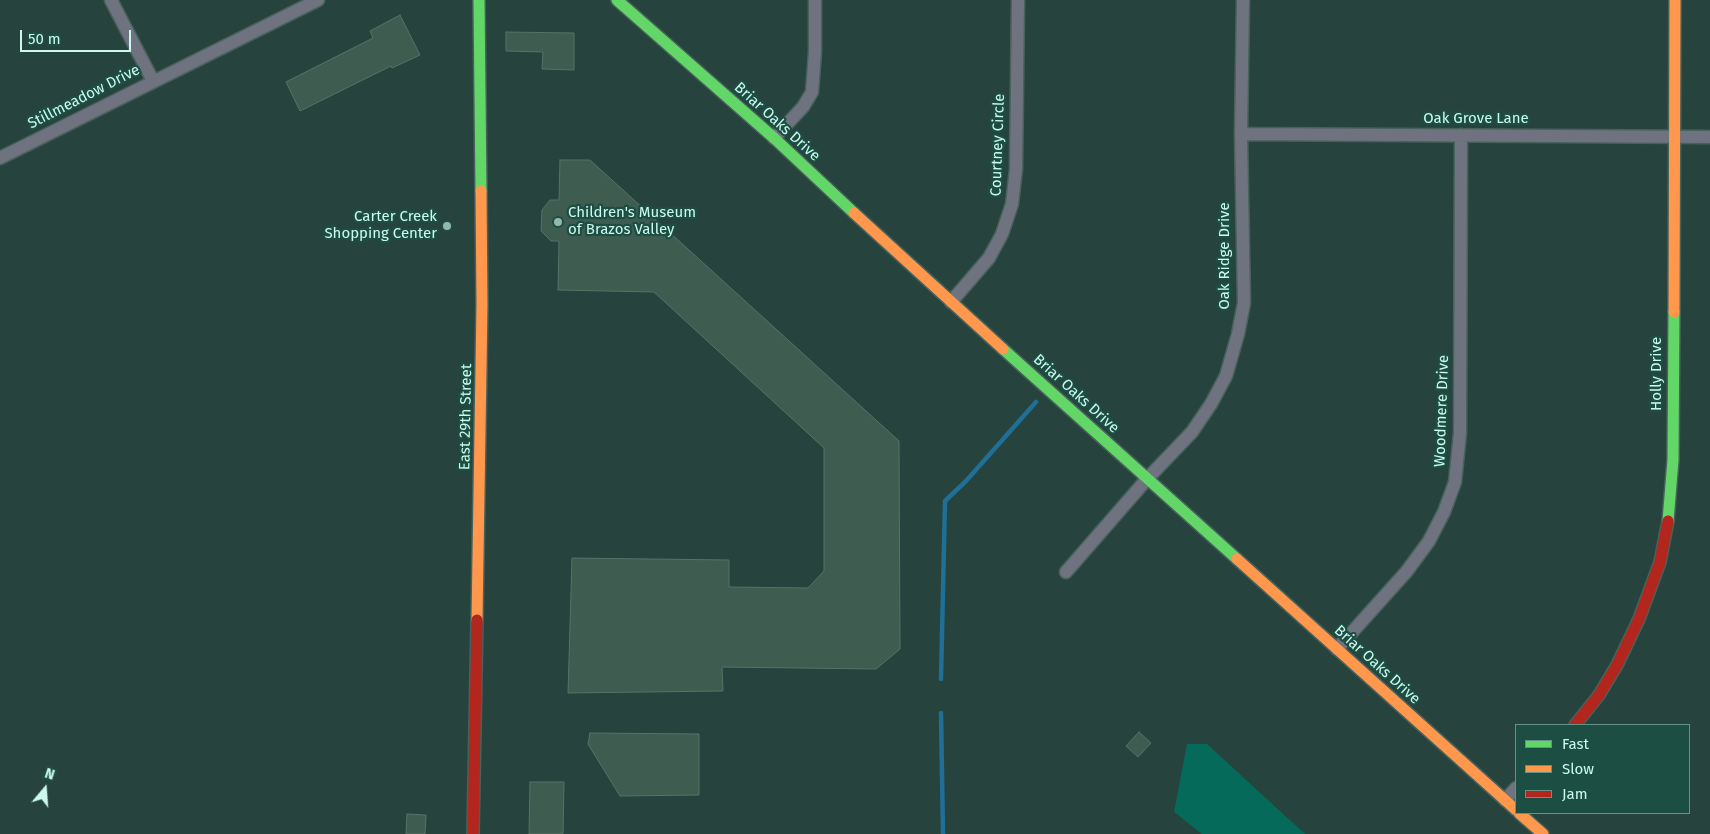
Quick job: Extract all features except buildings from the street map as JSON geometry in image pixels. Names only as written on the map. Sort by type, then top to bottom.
[{"type":"street","points":[[111,0],[153,81]]},
{"type":"street","name":"Stillmeadow Drive","points":[[0,158],[318,0]]},
{"type":"street","name":"East 29th Street","points":[[473,834],[482,305],[479,0]]},
{"type":"street","name":"Briar Oaks Drive","points":[[617,0],[774,138],[951,302],[1515,809]]},
{"type":"street","points":[[774,138],[803,108],[812,92],[815,52],[815,0]]},
{"type":"street","name":"Courtney Circle","points":[[951,302],[989,258],[1002,234],[1012,204],[1016,169],[1018,0]]},
{"type":"street","name":"Oak Ridge Drive","points":[[1066,572],[1147,479],[1192,432],[1226,376],[1238,334],[1244,303],[1241,134],[1243,0]]},
{"type":"street","name":"Holly Drive","points":[[1577,724],[1599,695],[1617,665],[1639,620],[1660,562],[1670,510],[1673,460],[1675,0]]},
{"type":"street","name":"Oak Grove Lane","points":[[1241,134],[1710,137]]},
{"type":"street","name":"Woodmere Drive","points":[[1336,649],[1407,571],[1429,541],[1444,512],[1455,482],[1460,433],[1461,135]]},
{"type":"street","points":[[1505,800],[1515,789]]},
{"type":"street","points":[[1520,814],[1543,834]]},
{"type":"green space","points":[[1187,744],[1207,744],[1305,834],[1202,834],[1174,812]]},
{"type":"waterway","points":[[941,679],[945,501],[966,481],[1036,402]]},
{"type":"waterway","points":[[941,713],[943,834]]},
{"type":"traffic: fast","points":[[479,0],[481,191]]},
{"type":"traffic: fast","points":[[617,0],[774,138],[854,213]]},
{"type":"traffic: fast","points":[[1668,521],[1673,460],[1674,312]]},
{"type":"traffic: fast","points":[[1003,349],[1237,559]]},
{"type":"traffic: slow","points":[[1674,312],[1675,0]]},
{"type":"traffic: slow","points":[[477,620],[482,305],[481,191]]},
{"type":"traffic: slow","points":[[854,213],[1003,349]]},
{"type":"traffic: slow","points":[[1237,559],[1515,809]]},
{"type":"traffic: slow","points":[[1520,814],[1543,834]]},
{"type":"traffic: jam","points":[[1576,724],[1599,695],[1617,665],[1639,619],[1660,562],[1668,521]]},
{"type":"traffic: jam","points":[[473,834],[477,620]]},
{"type":"place","name":"Children's Museum of Brazos Valley","points":[[558,222]]},
{"type":"place","name":"Carter Creek Shopping Center","points":[[447,226]]}]
